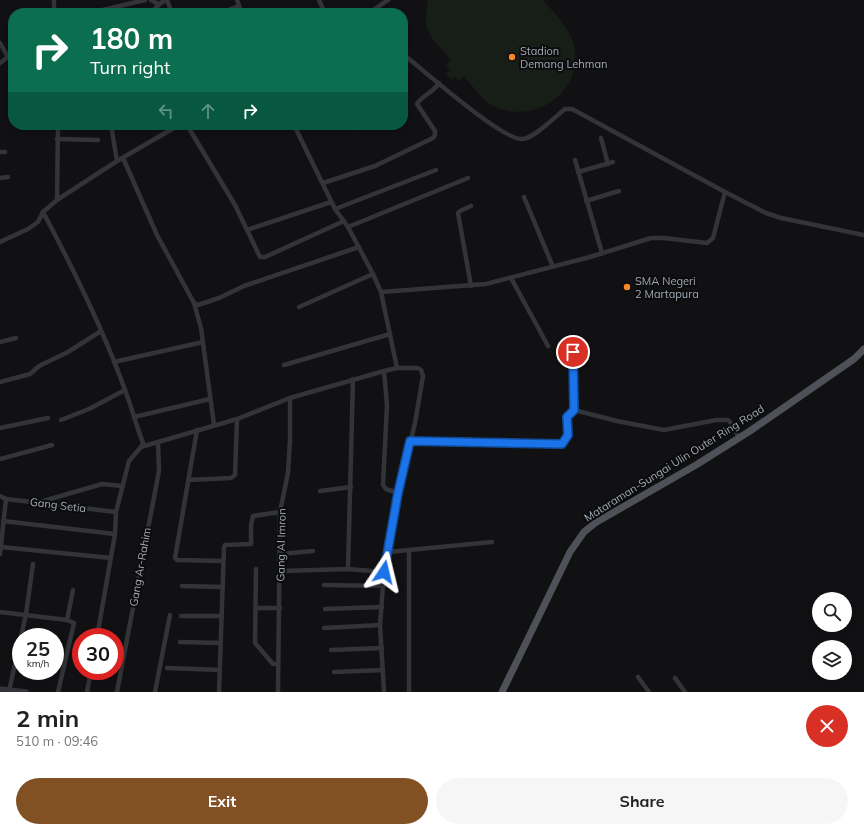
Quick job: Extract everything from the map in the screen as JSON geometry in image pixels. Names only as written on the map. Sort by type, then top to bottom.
[{"type":"main road","name":"Mataraman-Sungai Ulin Outer Ring Road","points":[[502,692],[570,552],[584,532],[622,506],[696,465],[739,438],[854,360],[864,350]]},
{"type":"street","points":[[114,8],[145,0]]},
{"type":"street","points":[[151,0],[158,4]]},
{"type":"street","points":[[155,8],[158,4],[167,0]]},
{"type":"street","points":[[234,8],[239,6],[237,0]]},
{"type":"street","points":[[375,8],[384,1]]},
{"type":"street","points":[[0,44],[8,57],[0,63]]},
{"type":"street","points":[[408,58],[496,128],[515,139],[529,138],[565,109],[572,108],[725,192],[766,212],[781,218],[864,235]]},
{"type":"street","points":[[323,183],[375,166],[433,138],[435,131],[417,104],[419,100],[435,89],[439,83]]},
{"type":"street","points":[[57,200],[58,130]]},
{"type":"street","points":[[112,130],[117,161]]},
{"type":"street","points":[[0,242],[38,222],[44,212],[57,200],[117,161],[170,130]]},
{"type":"street","points":[[190,130],[235,205],[262,258],[344,221]]},
{"type":"street","points":[[298,130],[331,202],[348,227],[381,292],[397,368]]},
{"type":"street","points":[[578,172],[611,163],[601,138]]},
{"type":"street","points":[[57,139],[98,140]]},
{"type":"street","points":[[123,158],[157,235],[194,303],[201,328],[214,425]]},
{"type":"street","points":[[575,160],[602,254]]},
{"type":"street","points":[[335,209],[436,170]]},
{"type":"street","points":[[0,178],[8,177]]},
{"type":"street","points":[[348,227],[468,178]]},
{"type":"street","points":[[586,201],[619,191]]},
{"type":"street","points":[[381,292],[486,284],[602,254],[651,238],[707,243],[713,238],[725,192]]},
{"type":"street","points":[[524,197],[553,267]]},
{"type":"street","points":[[247,230],[331,202]]},
{"type":"street","points":[[471,206],[460,210],[458,213],[471,286]]},
{"type":"street","points":[[44,212],[70,263],[114,362],[143,443],[129,461],[116,512],[115,534],[99,628]]},
{"type":"street","points":[[194,303],[198,305],[205,303],[244,286],[359,247]]},
{"type":"street","points":[[299,307],[373,274]]},
{"type":"street","points":[[511,278],[548,346]]},
{"type":"street","points":[[0,382],[30,374],[39,366],[68,352],[100,331]]},
{"type":"street","points":[[284,365],[390,334]]},
{"type":"street","points":[[0,342],[16,338]]},
{"type":"street","points":[[114,362],[203,342]]},
{"type":"street","points":[[410,441],[562,444],[568,435],[567,417],[574,410],[573,352]]},
{"type":"street","points":[[141,447],[237,419],[290,398],[353,379],[397,368],[418,368],[421,370],[423,376],[398,493],[384,572],[380,625],[384,692]]},
{"type":"street","points":[[384,371],[387,405],[383,485],[386,489],[398,493]]},
{"type":"street","points":[[348,569],[353,379]]},
{"type":"street","points":[[61,420],[89,409],[125,390]]},
{"type":"street","points":[[134,417],[210,398]]},
{"type":"street","name":"Gang Al Imron","points":[[278,692],[281,571],[280,512],[288,474],[290,398]]},
{"type":"street","points":[[574,410],[616,421],[664,430],[682,428],[716,420],[728,420],[739,438]]},
{"type":"street","points":[[0,428],[48,418]]},
{"type":"street","points":[[188,480],[233,477],[236,472],[237,419]]},
{"type":"street","points":[[197,430],[175,559],[223,561]]},
{"type":"street","name":"Gang Ar-Rahim","points":[[117,692],[159,472],[158,442]]},
{"type":"street","points":[[0,459],[52,445]]},
{"type":"street","points":[[36,502],[102,484],[123,486]]},
{"type":"street","points":[[320,491],[351,487]]},
{"type":"street","points":[[0,554],[3,521],[2,498]]},
{"type":"street","name":"Gang Setia","points":[[2,498],[116,512]]},
{"type":"street","points":[[220,692],[223,561],[225,545],[251,544],[251,525],[253,516],[280,512]]},
{"type":"street","points":[[3,521],[115,534]]},
{"type":"street","points":[[388,552],[492,542]]},
{"type":"street","points":[[1,547],[111,558]]},
{"type":"street","points":[[409,550],[409,692]]},
{"type":"street","points":[[280,554],[313,551]]},
{"type":"street","points":[[23,628],[33,564]]},
{"type":"street","points":[[256,569],[255,643],[273,664],[278,664]]},
{"type":"street","points":[[281,571],[348,569],[384,572]]},
{"type":"street","points":[[324,585],[383,586]]},
{"type":"street","points":[[182,586],[223,587]]},
{"type":"street","points":[[67,620],[73,590]]},
{"type":"street","points":[[324,609],[382,607]]},
{"type":"street","points":[[255,608],[280,608]]},
{"type":"street","points":[[0,612],[67,620],[74,623],[58,692]]},
{"type":"street","points":[[155,692],[170,615]]},
{"type":"street","points":[[181,616],[222,616]]},
{"type":"street","points":[[324,628],[380,625]]},
{"type":"street","points":[[180,642],[221,642]]},
{"type":"street","points":[[331,650],[382,648]]},
{"type":"street","points":[[167,668],[220,670]]},
{"type":"street","points":[[334,672],[383,670]]},
{"type":"street","points":[[638,677],[649,692]]},
{"type":"street","points":[[9,691],[12,678]]},
{"type":"street","points":[[675,678],[685,692]]},
{"type":"street","points":[[88,692],[90,680]]},
{"type":"street","points":[[0,689],[26,692]]},
{"type":"shaded area","name":"Stadion Demang Lehman","points":[[428,0],[543,0],[564,25],[573,42],[575,59],[573,74],[566,87],[556,98],[543,106],[529,111],[513,112],[497,108],[487,102],[464,76],[459,81],[455,77],[451,80],[446,73],[450,70],[446,65],[451,60],[432,38],[427,28],[426,17]]},
{"type":"place","name":"Stadion Demang Lehman","points":[[512,57]]},
{"type":"place","name":"SMA Negeri 2 Martapura","points":[[627,287]]},
{"type":"route","points":[[384,572],[395,517],[398,493],[410,441],[562,444],[566,441],[568,435],[567,417],[574,410],[573,352]]}]
